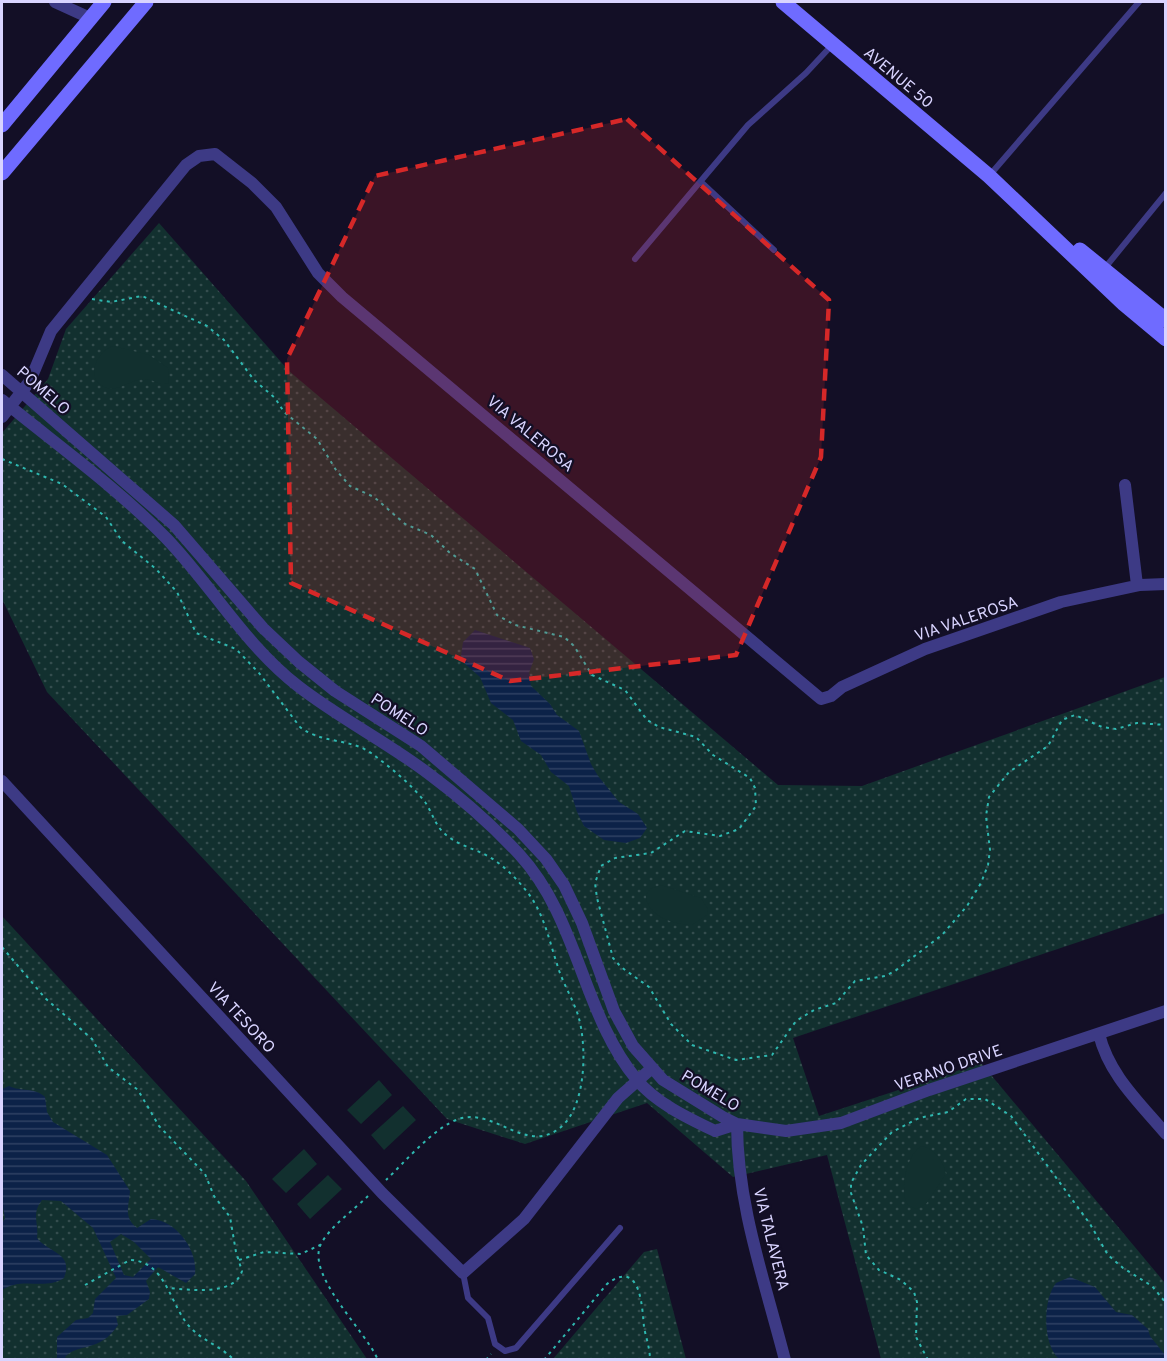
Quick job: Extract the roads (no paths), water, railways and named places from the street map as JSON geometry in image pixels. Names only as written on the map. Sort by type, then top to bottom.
[{"type":"main road","points":[[2,125],[104,2]]},
{"type":"main road","points":[[2,173],[146,2]]},
{"type":"main road","name":"AVENUE 50","points":[[783,2],[990,178],[1166,320]]},
{"type":"main road","name":"AVENUE 50","points":[[990,178],[1124,304],[1166,339]]},
{"type":"street","points":[[55,2],[90,18]]},
{"type":"street","name":"VIA VALEROSA","points":[[4,408],[22,393],[51,331],[186,165],[198,156],[215,154],[252,183],[276,207],[318,273],[342,297],[821,699],[925,649],[1061,602],[1137,585],[1166,584]]},
{"type":"street","name":"POMELO","points":[[2,375],[174,525],[263,628],[299,663],[335,691],[421,746],[519,829],[546,859],[564,885],[582,923],[614,1011],[633,1046],[652,1068],[678,1091],[737,1124]]},
{"type":"street","name":"POMELO","points":[[4,408],[136,509],[168,540],[257,648],[297,686],[429,774],[519,854],[545,889],[567,930],[602,1019],[621,1056],[638,1081],[661,1101],[715,1131],[737,1124]]},
{"type":"street","points":[[1125,485],[1137,585]]},
{"type":"street","name":"VIA TESORO","points":[[2,781],[377,1188],[463,1273]]},
{"type":"street","name":"VERANO DRIVE","points":[[737,1124],[786,1131],[841,1123],[929,1090],[1166,1011]]},
{"type":"street","points":[[1099,1034],[1113,1072],[1166,1134]]},
{"type":"street","points":[[463,1273],[524,1219],[618,1098],[652,1068]]},
{"type":"street","name":"VIA TALAVERA","points":[[737,1124],[737,1157],[744,1205],[785,1359]]},
{"type":"lane","points":[[990,178],[1139,2]]},
{"type":"lane","points":[[634,259],[748,125],[806,73],[833,44]]},
{"type":"lane","points":[[701,182],[774,250]]},
{"type":"lane","points":[[1104,270],[1166,193]]},
{"type":"lane","points":[[463,1273],[468,1298],[488,1318],[495,1344],[505,1351],[516,1348],[620,1228]]},
{"type":"water","points":[[475,630],[530,648],[534,659],[529,673],[531,686],[550,704],[557,715],[579,731],[598,776],[619,802],[638,814],[647,828],[640,838],[626,843],[604,840],[584,826],[569,786],[551,772],[541,755],[521,741],[513,720],[491,703],[480,677],[464,663],[461,656],[463,642]]},
{"type":"water","points":[[9,1086],[37,1092],[45,1097],[47,1112],[53,1122],[107,1155],[130,1191],[128,1216],[133,1224],[137,1228],[151,1219],[169,1225],[184,1238],[193,1255],[195,1274],[186,1283],[158,1267],[146,1281],[150,1292],[149,1299],[127,1315],[116,1316],[118,1325],[104,1340],[70,1353],[65,1357],[67,1359],[57,1359],[57,1337],[76,1320],[88,1318],[93,1313],[95,1299],[116,1278],[93,1228],[61,1201],[42,1200],[36,1214],[37,1238],[63,1258],[66,1263],[64,1278],[49,1283],[18,1284],[2,1290],[2,1224],[5,1218],[2,1202],[2,1089]],"holes":[[[121,1234],[134,1242],[151,1259],[133,1277],[124,1275],[110,1242]]]},
{"type":"water","points":[[1070,1277],[1095,1287],[1116,1312],[1132,1315],[1148,1329],[1150,1336],[1165,1355],[1165,1359],[1059,1359],[1053,1352],[1047,1333],[1047,1310],[1056,1283]]}]
